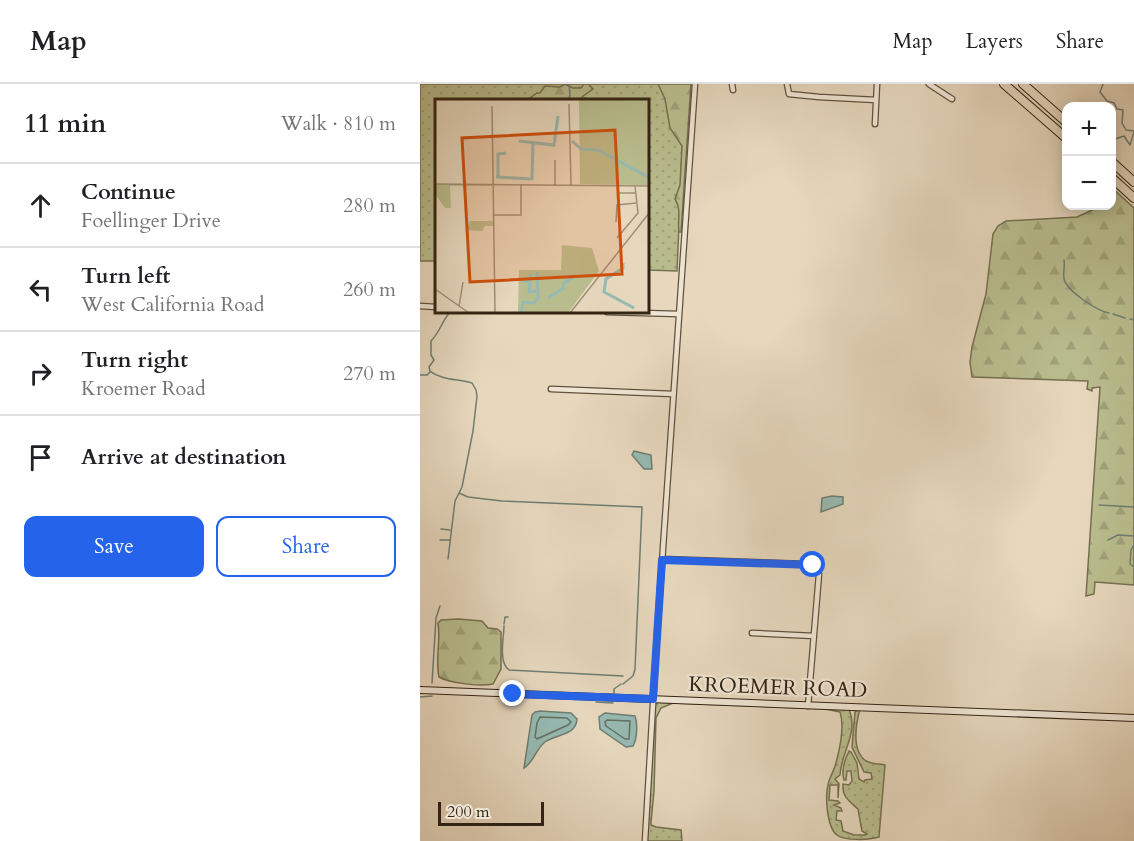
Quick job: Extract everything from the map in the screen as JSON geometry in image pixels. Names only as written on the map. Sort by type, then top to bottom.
[{"type":"highway","points":[[1004,84],[1062,135]]},
{"type":"highway","points":[[1023,84],[1062,118]]},
{"type":"highway","points":[[1116,166],[1134,182]]},
{"type":"highway","points":[[1116,182],[1134,198]]},
{"type":"street","points":[[645,841],[695,84]]},
{"type":"street","points":[[787,84],[789,94],[819,98],[876,100]]},
{"type":"street","points":[[875,124],[877,84]]},
{"type":"street","points":[[929,84],[952,99]]},
{"type":"street","points":[[420,306],[435,307]]},
{"type":"street","points":[[650,313],[679,314]]},
{"type":"street","points":[[551,389],[673,394]]},
{"type":"street","points":[[662,560],[813,565],[819,574],[808,706]]},
{"type":"street","points":[[752,633],[814,636]]},
{"type":"street","name":"KROEMER ROAD","points":[[420,690],[1134,718]]},
{"type":"green space","points":[[420,84],[685,84],[677,271],[650,270],[650,99],[435,99],[435,261],[420,261]]},
{"type":"green space","points":[[565,84],[573,88],[581,88],[584,84],[588,84],[593,89],[582,99],[528,99],[540,93],[545,86],[560,87]]},
{"type":"green space","points":[[658,84],[691,84],[681,232],[679,232],[679,211],[675,199],[680,185],[682,146],[670,128],[665,99]]},
{"type":"green space","points":[[1116,192],[1134,208],[1134,585],[1095,582],[1094,594],[1086,596],[1100,387],[1092,388],[1092,391],[1087,389],[1088,381],[972,377],[970,362],[986,294],[993,234],[998,226],[1006,221],[1077,217],[1092,210],[1116,210]]},
{"type":"green space","points":[[441,620],[482,621],[488,628],[501,632],[501,669],[493,684],[466,684],[439,677],[438,623]]},
{"type":"green space","points":[[657,702],[849,709],[852,718],[851,734],[840,775],[835,779],[839,784],[838,798],[838,785],[830,785],[829,800],[840,803],[834,805],[842,811],[837,811],[836,820],[841,821],[843,831],[854,835],[867,834],[862,831],[858,809],[844,792],[843,784],[849,785],[852,781],[851,771],[847,771],[846,780],[843,776],[849,751],[857,763],[859,779],[864,782],[872,779],[871,773],[864,772],[852,747],[855,712],[860,709],[856,729],[858,751],[866,761],[885,765],[879,837],[851,839],[841,837],[831,826],[827,790],[840,744],[842,724],[840,712],[825,709],[673,703],[661,708],[656,718],[651,825],[681,830],[682,841],[647,841]]},
{"type":"water","points":[[634,451],[651,455],[652,469],[644,469],[632,455]]},
{"type":"water","points":[[843,497],[843,504],[821,512],[822,498]]},
{"type":"water","points":[[540,711],[571,713],[577,719],[576,725],[569,732],[545,742],[524,768],[532,715]]},
{"type":"water","points":[[605,713],[635,716],[637,731],[633,746],[626,747],[600,729],[599,717]]},
{"type":"waterway","points":[[568,99],[570,96],[569,84]]},
{"type":"waterway","points":[[1103,84],[1100,92],[1107,101],[1114,103],[1117,109],[1123,110],[1122,123],[1126,130],[1134,131]]},
{"type":"waterway","points":[[1116,139],[1124,136],[1130,145],[1134,132]]},
{"type":"waterway","points":[[1064,260],[1066,284],[1090,305],[1109,313]]},
{"type":"waterway","points":[[430,371],[429,367],[434,360],[431,355],[431,341],[449,314]]},
{"type":"waterway","points":[[1113,314],[1125,318]]},
{"type":"waterway","points":[[1130,319],[1134,320]]},
{"type":"waterway","points":[[430,371],[444,378],[472,383],[477,396],[462,487],[455,501],[448,559]]},
{"type":"waterway","points":[[420,375],[427,375],[430,372]]},
{"type":"waterway","points":[[459,493],[468,497],[502,501],[642,507],[635,669],[633,676],[623,684]]},
{"type":"waterway","points":[[1099,505],[1134,507]]},
{"type":"waterway","points":[[441,529],[450,530]]},
{"type":"waterway","points":[[1108,540],[1118,535],[1134,536]]},
{"type":"waterway","points":[[440,540],[450,540]]},
{"type":"waterway","points":[[1134,545],[1131,550],[1130,564],[1134,567]]},
{"type":"waterway","points":[[432,683],[436,618],[440,606]]},
{"type":"waterway","points":[[504,624],[505,617],[508,617]]},
{"type":"waterway","points":[[504,626],[502,649],[504,661],[509,670],[623,676]]},
{"type":"waterway","points":[[614,693],[614,689],[621,684]]},
{"type":"waterway","points":[[420,697],[432,696]]},
{"type":"waterway","points":[[596,702],[613,703]]},
{"type":"route","points":[[513,694],[653,699],[662,560],[813,565]]}]
